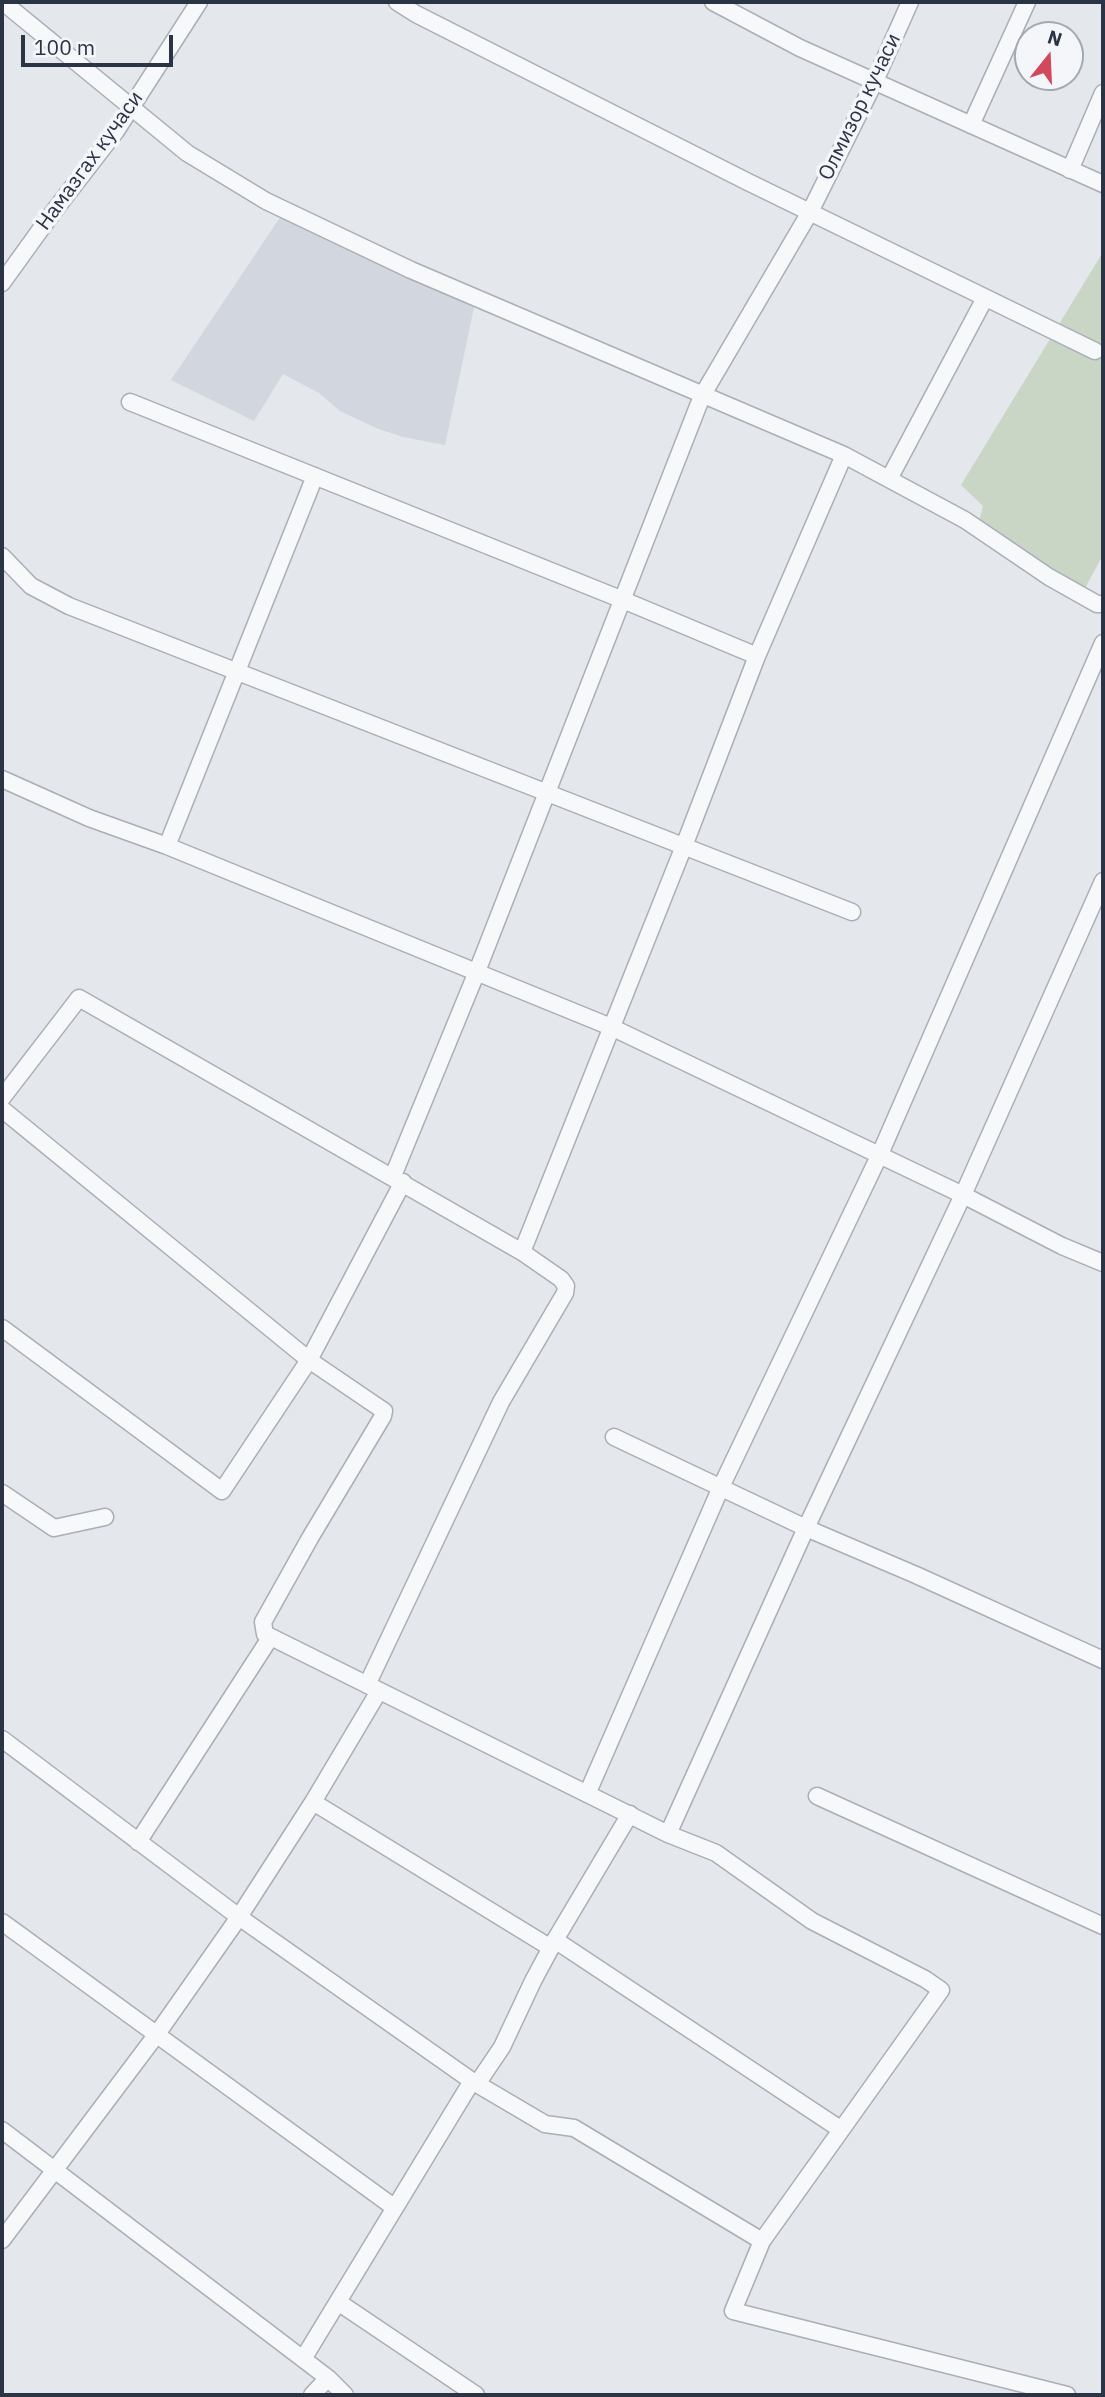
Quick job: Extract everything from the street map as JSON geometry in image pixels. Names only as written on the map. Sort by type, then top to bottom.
[{"type":"street","points":[[3,2],[187,153],[266,201],[411,270],[702,396],[844,454],[965,520],[1049,578],[1097,604],[1103,604]]},
{"type":"street","name":"Намазгах кучаси","points":[[4,277],[131,108],[199,2]]},
{"type":"street","points":[[397,2],[810,212],[1095,351]]},
{"type":"street","points":[[713,2],[800,48],[1103,184]]},
{"type":"street","name":"Олмизор кучаси","points":[[2,1328],[222,1491],[309,1360],[398,1179],[702,396],[810,212],[875,82],[910,2]]},
{"type":"street","points":[[971,125],[1027,2]]},
{"type":"street","points":[[1070,170],[1103,93]]},
{"type":"street","points":[[889,479],[985,298]]},
{"type":"street","points":[[131,402],[757,656]]},
{"type":"street","points":[[522,1252],[757,656],[844,454]]},
{"type":"street","points":[[167,846],[315,476]]},
{"type":"street","points":[[2,556],[31,586],[69,606],[852,912]]},
{"type":"street","points":[[588,1793],[721,1487],[880,1154],[1103,643]]},
{"type":"street","points":[[2,779],[89,818],[167,846],[611,1027],[880,1154],[1062,1246],[1103,1263]]},
{"type":"street","points":[[668,1834],[806,1528],[963,1195],[1103,881]]},
{"type":"street","points":[[2,1098],[79,998],[522,1252],[561,1279],[566,1286],[565,1293],[502,1402],[373,1688],[313,1802],[239,1917],[157,2034],[2,2240]]},
{"type":"street","points":[[2,1109],[309,1360],[384,1411],[263,1622],[265,1634],[668,1834],[716,1853],[811,1921],[925,1979],[941,1990],[762,2241],[733,2311],[1067,2395]]},
{"type":"street","points":[[614,1437],[806,1528],[916,1574],[1103,1660]]},
{"type":"street","points":[[2,1493],[54,1528],[105,1517]]},
{"type":"street","points":[[138,1842],[270,1638]]},
{"type":"street","points":[[2,1739],[239,1917],[475,2082],[545,2124],[574,2128],[762,2241]]},
{"type":"street","points":[[817,1796],[1103,1926]]},
{"type":"street","points":[[313,1802],[553,1944],[840,2129]]},
{"type":"street","points":[[303,2360],[475,2082],[502,2047],[553,1944],[630,1814]]},
{"type":"street","points":[[2,1922],[395,2208]]},
{"type":"street","points":[[2,2130],[328,2378],[345,2395]]},
{"type":"street","points":[[338,2302],[476,2395]]},
{"type":"street","points":[[312,2395],[328,2378]]},
{"type":"shaded area","points":[[285,210],[476,298],[445,445],[403,437],[376,428],[340,411],[319,393],[283,374],[254,421],[171,380]]},
{"type":"green space","points":[[1103,252],[1103,555],[1084,590],[979,522],[983,506],[961,485]]}]
